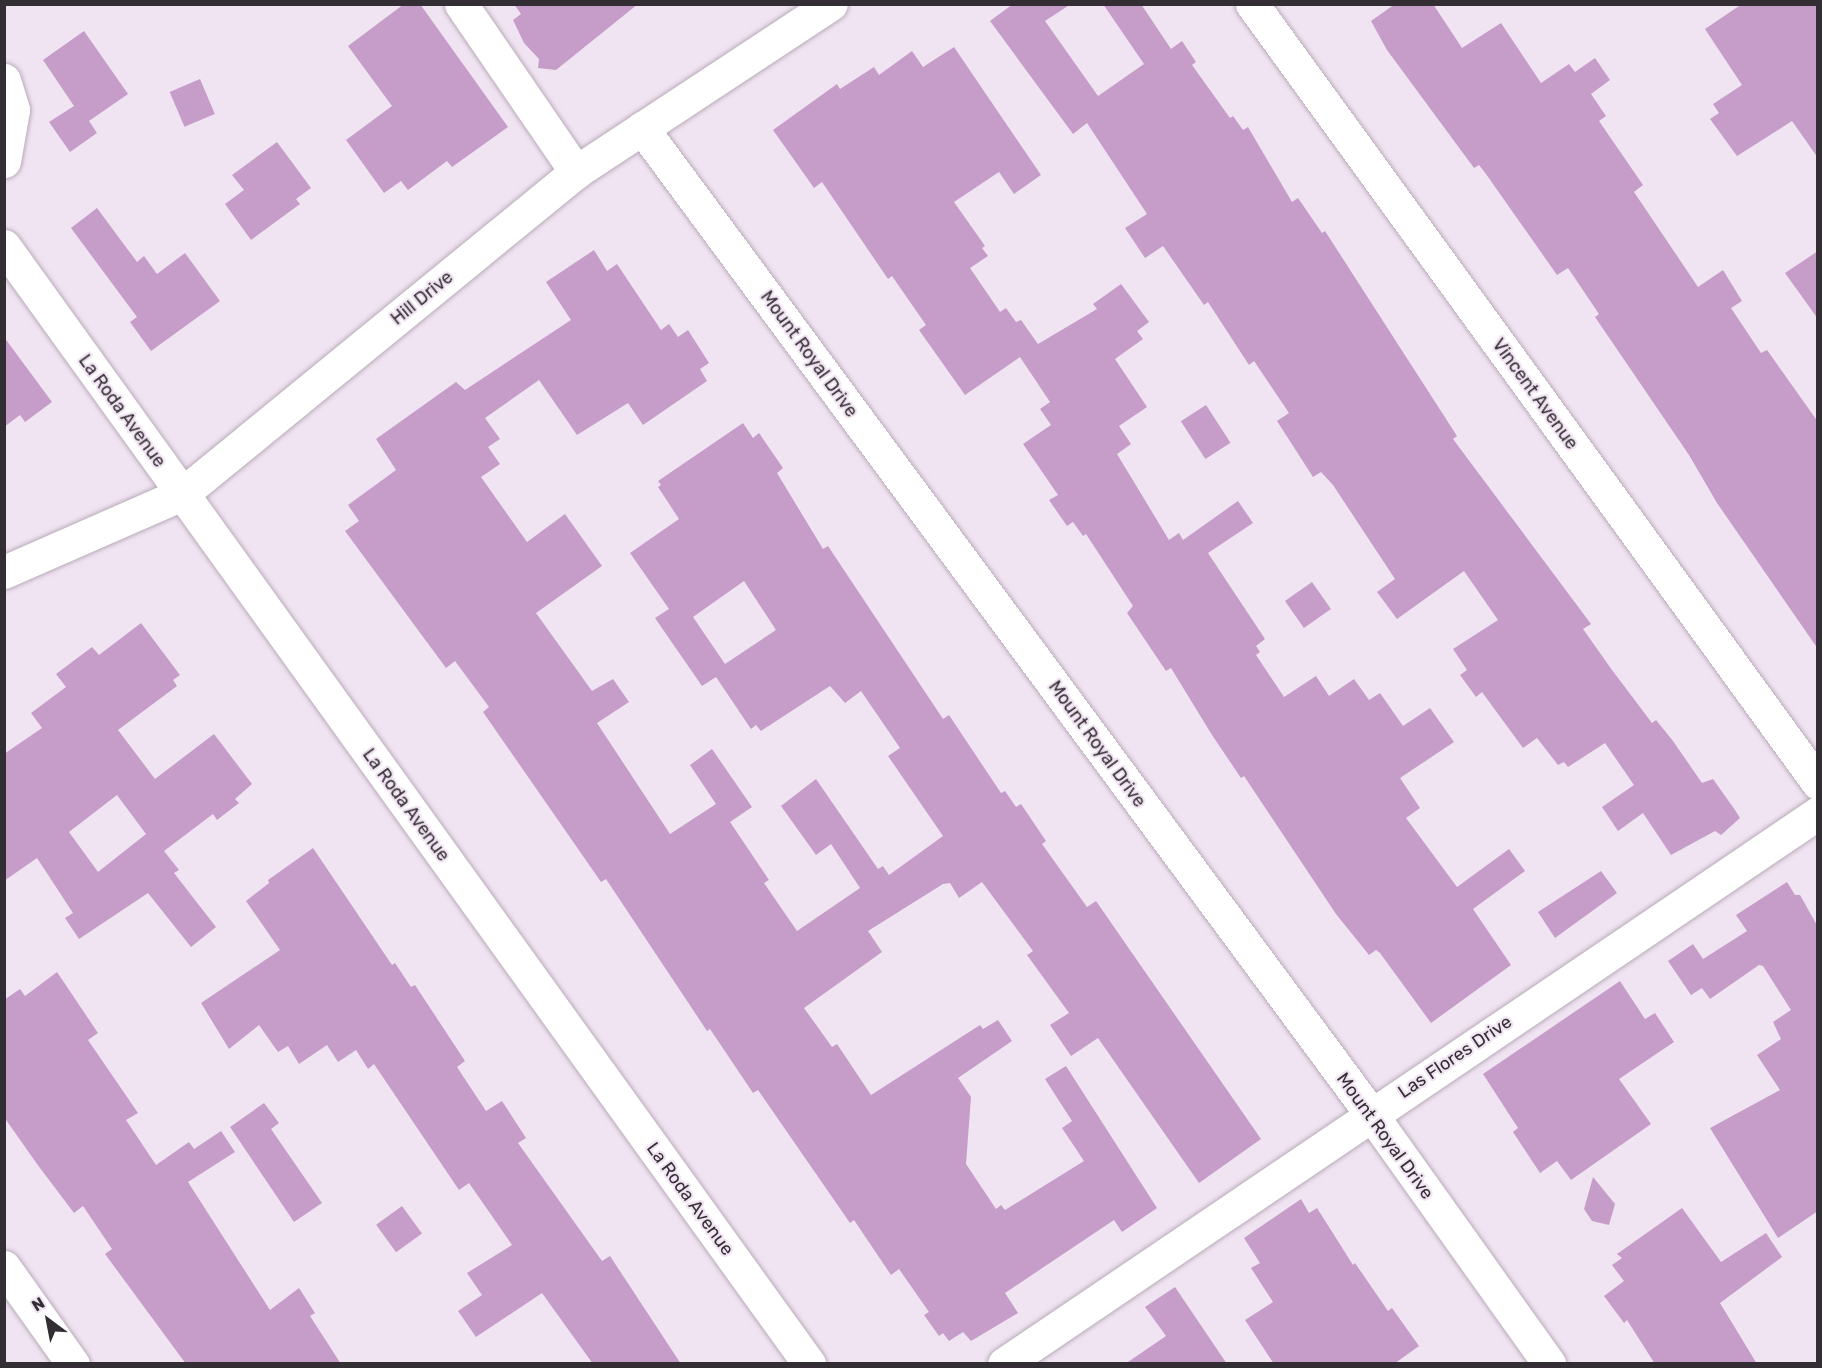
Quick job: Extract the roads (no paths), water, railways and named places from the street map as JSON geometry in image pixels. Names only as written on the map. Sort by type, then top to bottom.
[{"type":"street","points":[[461,4],[576,172]]},
{"type":"street","name":"Hill Drive","points":[[4,572],[182,494],[576,172],[831,4]]},
{"type":"street","name":"Vincent Avenue","points":[[1252,4],[1818,783]]},
{"type":"street","points":[[4,80],[13,110],[4,161]]},
{"type":"street","name":"Mount Royal Drive","points":[[642,128],[1371,1114],[1549,1364]]},
{"type":"street","name":"La Roda Avenue","points":[[4,246],[809,1364]]},
{"type":"street","name":"Las Flores Drive","points":[[1004,1364],[1818,813]]},
{"type":"street","points":[[4,1268],[73,1364]]}]
